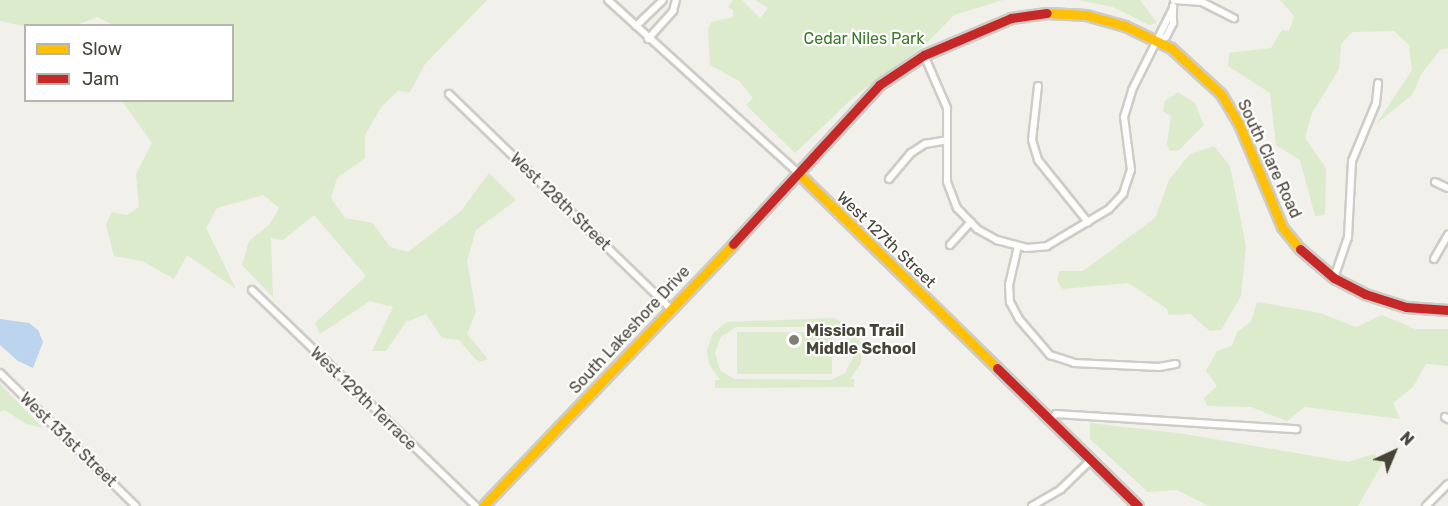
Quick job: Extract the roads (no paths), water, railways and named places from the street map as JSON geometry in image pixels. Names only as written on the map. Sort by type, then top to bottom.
[{"type":"street","name":"West 127th Street","points":[[608,0],[648,39],[799,174],[1138,506]]},
{"type":"street","points":[[636,26],[663,0]]},
{"type":"street","points":[[648,39],[673,11],[676,0]]},
{"type":"street","points":[[924,55],[944,95],[947,182],[957,208],[971,222],[997,240],[1018,246],[1047,246],[1088,222],[1123,194],[1131,170],[1124,117],[1132,90],[1159,41],[1173,8],[1174,0],[1202,2],[1234,18]]},
{"type":"street","name":"South Clare Road","points":[[799,174],[879,85],[924,55],[988,26],[1044,13],[1068,13],[1109,21],[1159,41],[1196,67],[1221,94],[1239,124],[1282,226],[1306,255],[1334,278],[1365,294],[1406,307],[1448,310]]},
{"type":"street","points":[[1334,278],[1348,237],[1352,161],[1376,103],[1378,83]]},
{"type":"street","points":[[1038,86],[1032,140],[1038,160],[1088,222]]},
{"type":"street","name":"West 128th Street","points":[[448,94],[671,309]]},
{"type":"street","points":[[889,179],[911,153],[926,144],[947,140]]},
{"type":"street","name":"South Lakeshore Drive","points":[[483,506],[799,174]]},
{"type":"street","points":[[1435,182],[1448,188]]},
{"type":"street","points":[[950,245],[971,222]]},
{"type":"street","points":[[1434,259],[1448,235]]},
{"type":"street","points":[[1018,246],[1008,284],[1010,302],[1019,319],[1050,356],[1074,363],[1159,368],[1176,364]]},
{"type":"street","name":"West 129th Terrace","points":[[252,290],[476,506]]},
{"type":"street","name":"West 131st Street","points":[[0,373],[136,506]]},
{"type":"street","points":[[1050,420],[1056,414],[1297,429]]},
{"type":"street","points":[[1033,506],[1061,489],[1091,460]]},
{"type":"street","points":[[1426,506],[1448,483]]},
{"type":"water","points":[[0,319],[29,323],[38,330],[43,342],[33,368],[18,361],[0,345]]},
{"type":"place","name":"Mission Trail Middle School","points":[[794,340]]},
{"type":"park label","name":"Cedar Niles Park","points":[[864,39]]}]
